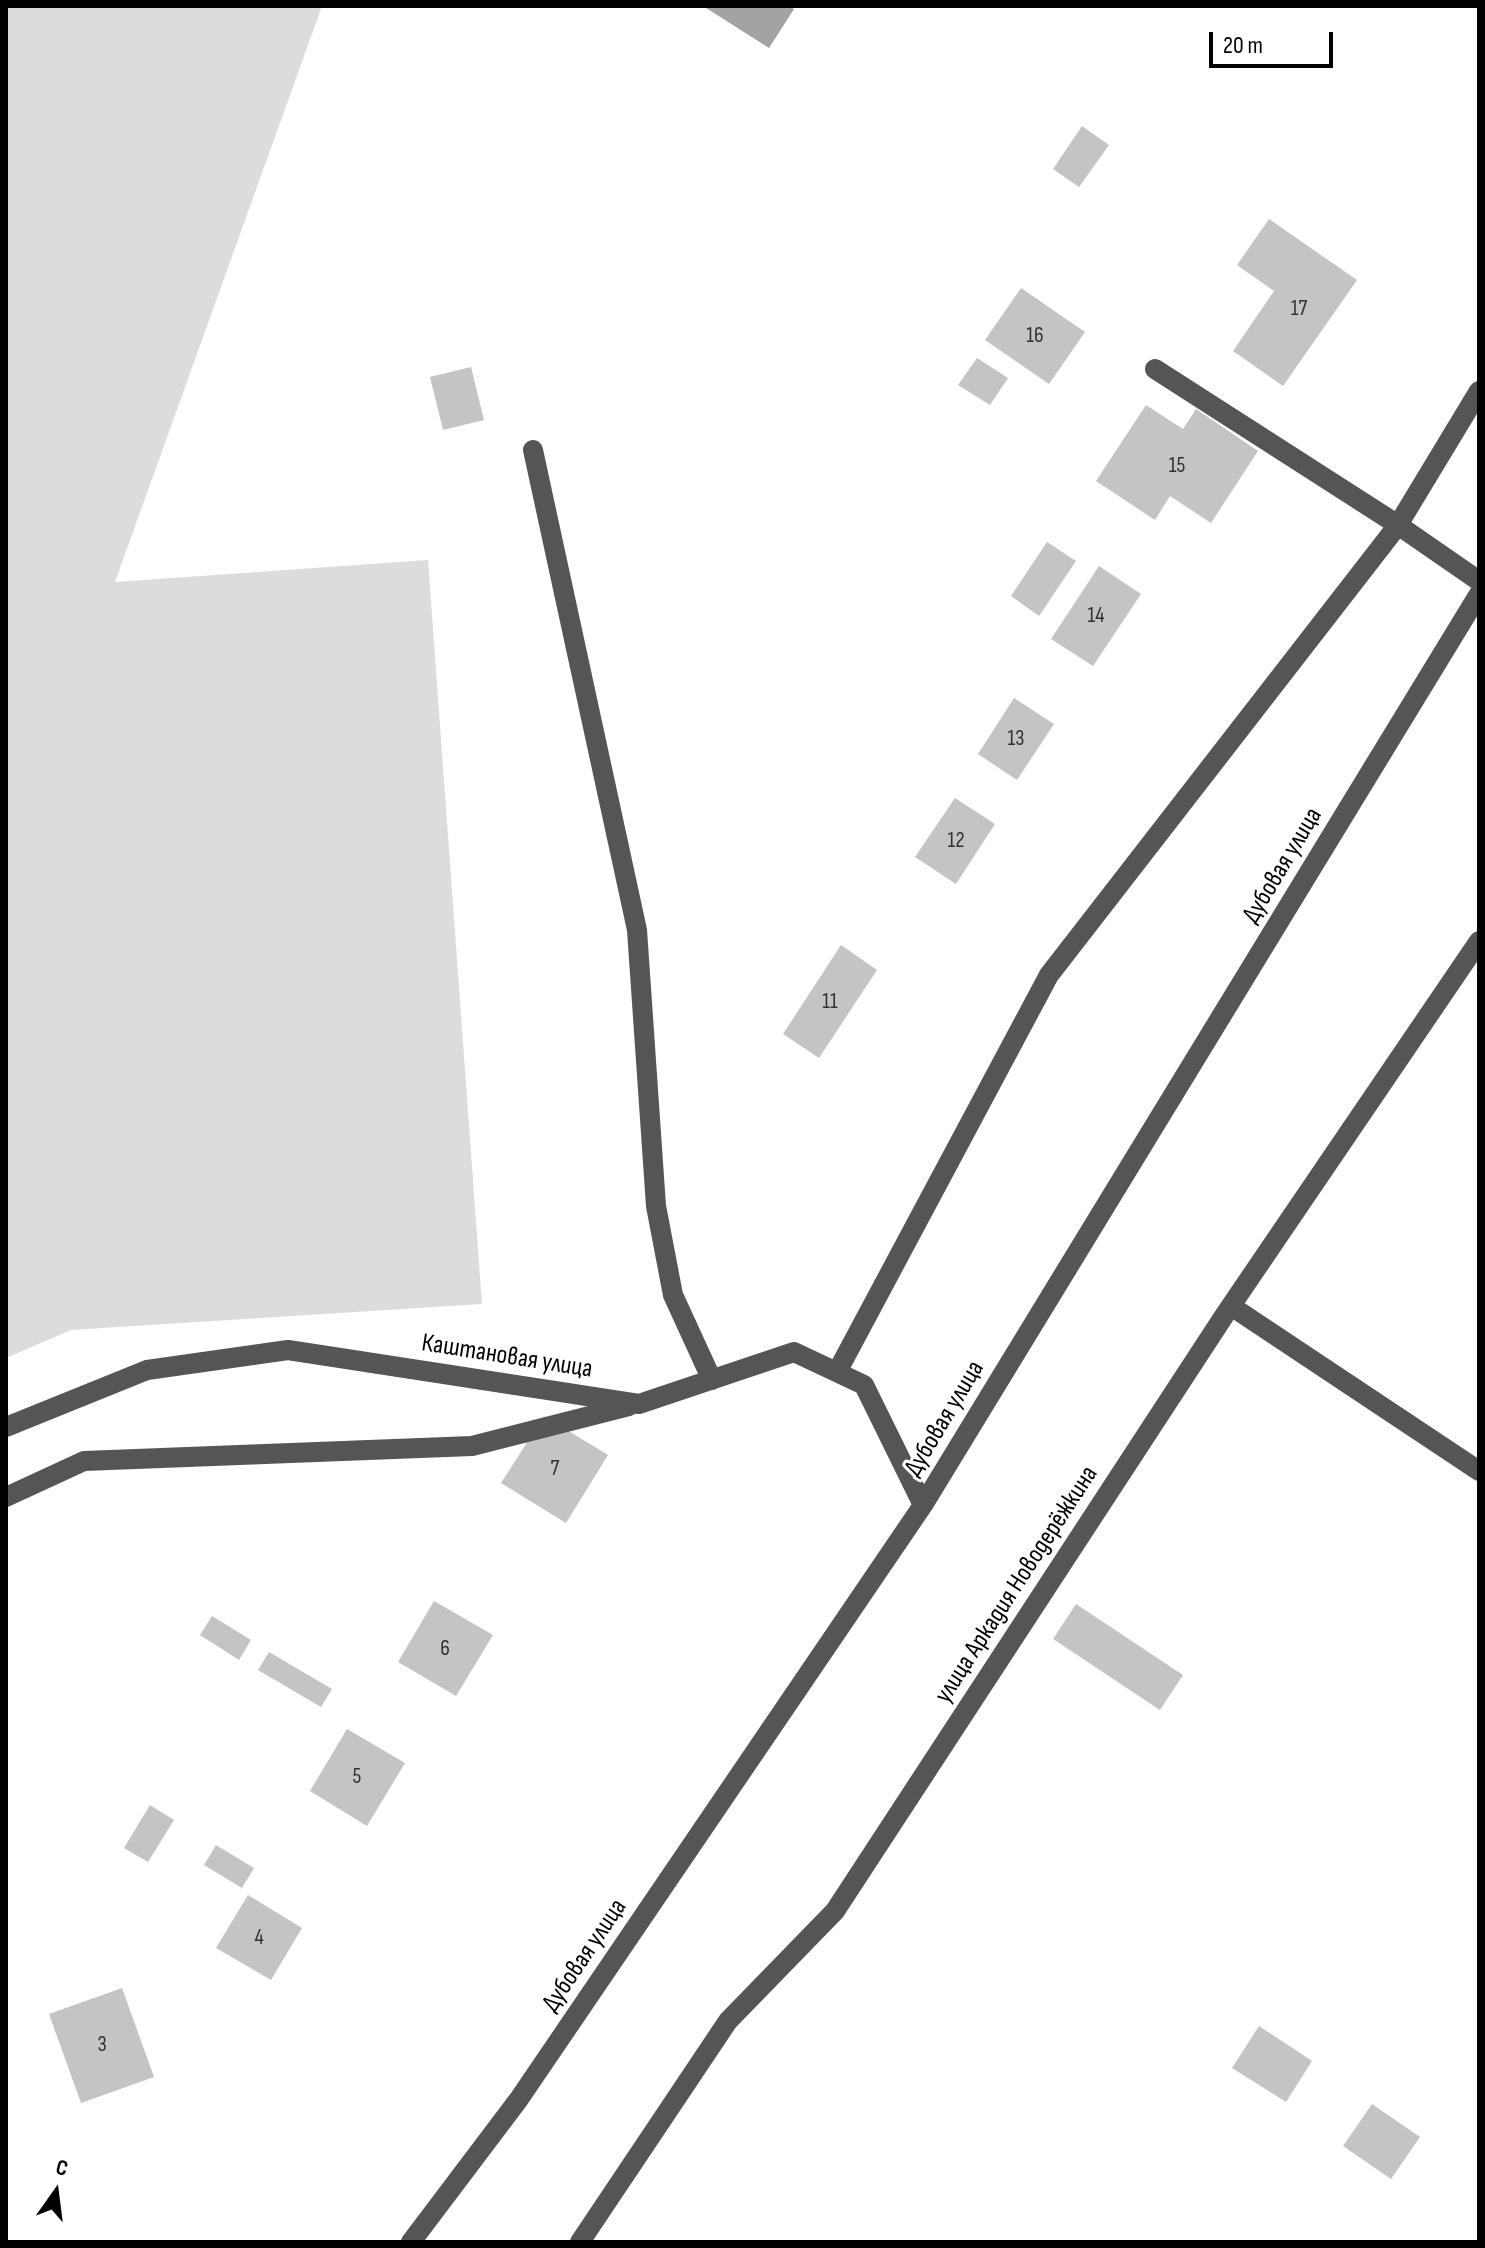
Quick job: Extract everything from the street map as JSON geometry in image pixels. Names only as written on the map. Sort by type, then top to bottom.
[{"type":"street","points":[[1155,369],[1398,525],[1479,581]]},
{"type":"street","points":[[837,1372],[1049,975],[1398,525],[1479,391]]},
{"type":"street","points":[[533,450],[637,930],[656,1206],[673,1295],[712,1380]]},
{"type":"street","name":"Дубовая улица","points":[[411,2242],[519,2099],[923,1505],[1479,594]]},
{"type":"street","name":"улица Аркадия Новодерёжкина","points":[[580,2242],[728,2021],[835,1911],[1231,1306],[1479,941]]},
{"type":"street","points":[[1231,1306],[1479,1471]]},
{"type":"street","name":"Каштановая улица","points":[[6,1427],[147,1370],[288,1350],[639,1404],[794,1352],[864,1385],[923,1505]]},
{"type":"street","points":[[6,1497],[84,1461],[472,1446],[639,1404]]},
{"type":"shaded area","points":[[6,6],[322,6],[115,582],[428,560],[482,1304],[71,1330],[6,1358]]},
{"type":"shaded area","points":[[703,6],[788,6],[794,9],[769,48]]},
{"type":"building","points":[[1082,126],[1109,145],[1079,187],[1053,169]]},
{"type":"building","points":[[1269,219],[1357,280],[1283,386],[1233,351],[1274,291],[1237,265]]},
{"type":"building","points":[[1021,288],[1085,332],[1049,384],[985,340]]},
{"type":"building","points":[[977,358],[1008,378],[990,405],[958,385]]},
{"type":"building","points":[[471,367],[484,420],[443,430],[430,377]]},
{"type":"building","points":[[1146,405],[1183,429],[1196,409],[1258,451],[1211,523],[1170,496],[1155,520],[1096,481]]},
{"type":"building","points":[[1047,542],[1076,561],[1039,616],[1011,596]]},
{"type":"building","points":[[1099,566],[1141,594],[1093,666],[1051,639]]},
{"type":"building","points":[[1014,698],[1054,724],[1017,780],[978,754]]},
{"type":"building","points":[[955,798],[995,824],[956,884],[915,857]]},
{"type":"building","points":[[841,945],[877,970],[819,1058],[783,1034]]},
{"type":"building","points":[[544,1416],[608,1455],[566,1523],[501,1483]]},
{"type":"building","points":[[434,1601],[493,1635],[456,1696],[398,1662]]},
{"type":"building","points":[[1076,1604],[1183,1675],[1160,1710],[1053,1639]]},
{"type":"building","points":[[212,1616],[251,1640],[239,1660],[200,1635]]},
{"type":"building","points":[[269,1652],[332,1689],[321,1707],[258,1670]]},
{"type":"building","points":[[347,1729],[405,1763],[367,1826],[310,1791]]},
{"type":"building","points":[[150,1805],[174,1820],[148,1862],[124,1848]]},
{"type":"building","points":[[216,1845],[254,1868],[242,1888],[204,1865]]},
{"type":"building","points":[[248,1895],[302,1928],[271,1980],[216,1948]]},
{"type":"building","points":[[122,1988],[154,2077],[81,2103],[49,2014]]},
{"type":"building","points":[[1259,2026],[1312,2061],[1286,2102],[1232,2068]]},
{"type":"building","points":[[1372,2104],[1420,2137],[1391,2179],[1343,2146]]}]
